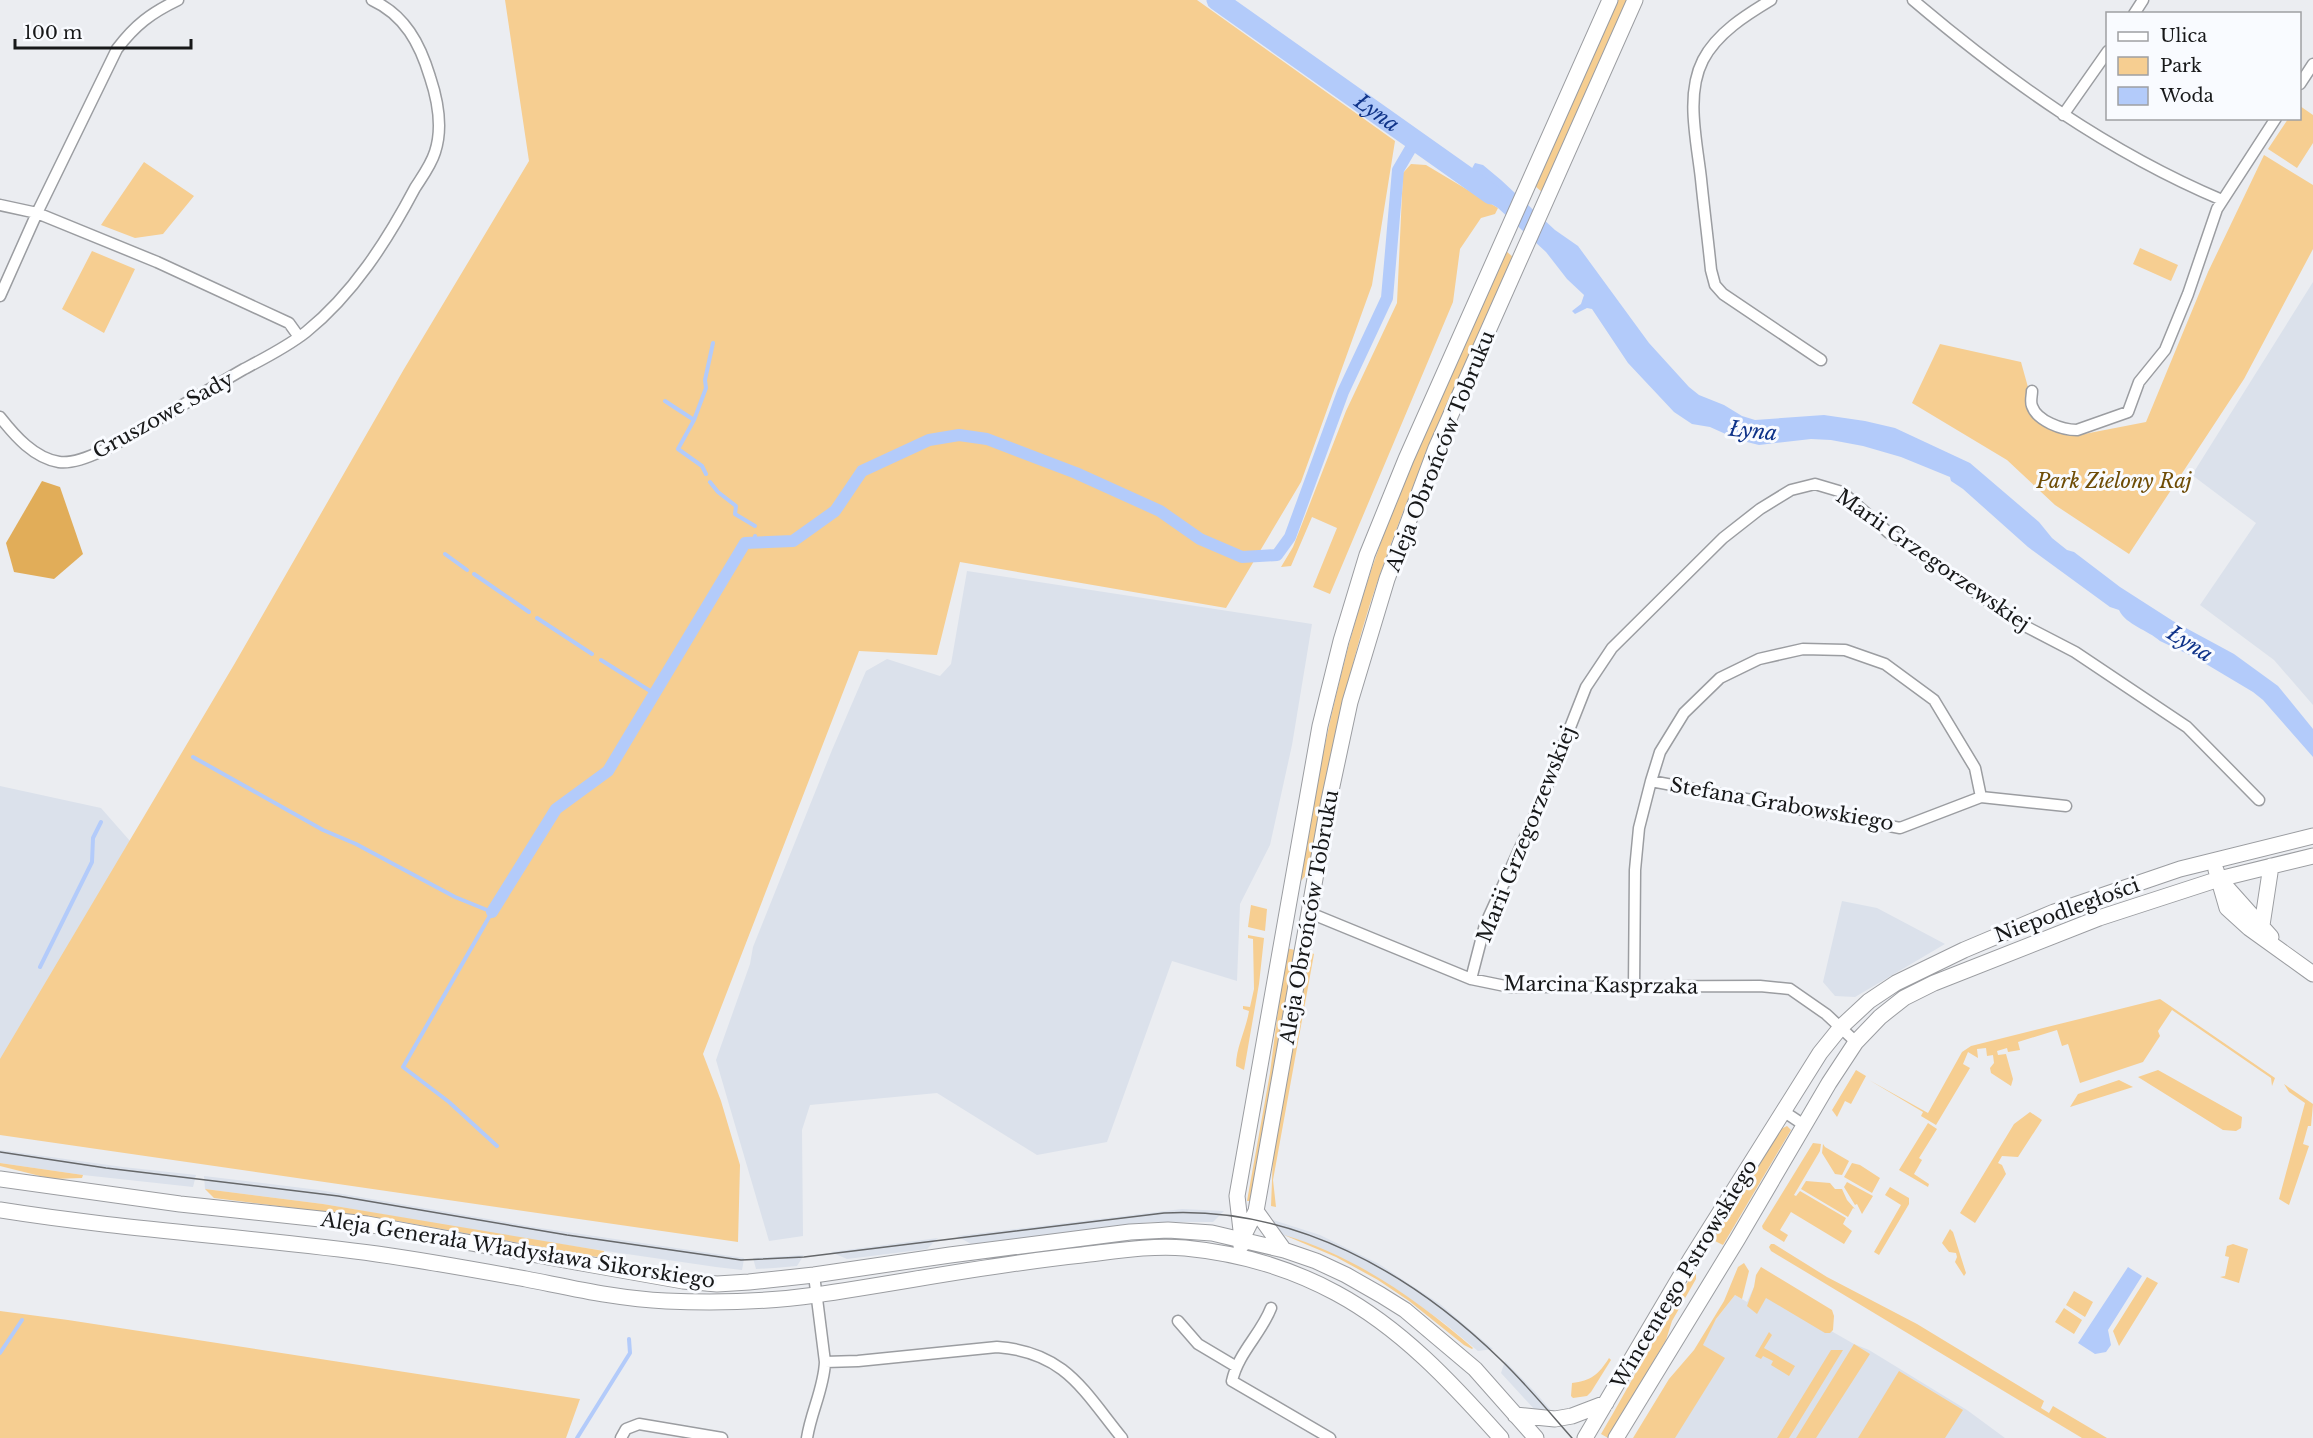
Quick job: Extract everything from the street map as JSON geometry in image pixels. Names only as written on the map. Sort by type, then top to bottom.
[{"type":"main road","name":"Aleja Obrońców Tobruku","points":[[1239,1257],[1242,1239],[1238,1196],[1293,871],[1326,697],[1367,555],[1406,459],[1610,0]]},
{"type":"main road","name":"Aleja Obrońców Tobruku","points":[[1242,1239],[1256,1211],[1329,800],[1350,702],[1387,579],[1436,448],[1635,0]]},
{"type":"main road","name":"Niepodległości","points":[[1840,1027],[1869,1001],[1896,983],[1964,950],[2054,912],[2180,869],[2313,836]]},
{"type":"main road","name":"Niepodległości","points":[[1856,1042],[1880,1017],[1904,998],[1934,983],[2099,918],[2218,879],[2313,856]]},
{"type":"main road","points":[[2213,862],[2227,908],[2249,928],[2313,974]]},
{"type":"main road","points":[[2262,925],[2271,866]]},
{"type":"main road","points":[[2218,879],[2262,925],[2281,950]]},
{"type":"main road","name":"Wincentego Pstrowskiego","points":[[1585,1438],[1690,1260],[1820,1053],[1840,1027]]},
{"type":"main road","name":"Wincentego Pstrowskiego","points":[[1616,1438],[1856,1042]]},
{"type":"main road","name":"Aleja Generała Władysława Sikorskiego","points":[[0,1179],[180,1204],[367,1224],[683,1281],[717,1284],[814,1275],[950,1254],[1130,1232],[1199,1231],[1284,1250],[1346,1275],[1405,1310],[1475,1369],[1536,1438]]},
{"type":"main road","name":"Aleja Generała Władysława Sikorskiego","points":[[0,1210],[86,1222],[376,1254],[476,1269],[624,1298],[691,1301],[783,1299],[1026,1261],[1126,1250],[1170,1247],[1239,1257],[1281,1269],[1318,1284],[1378,1320],[1452,1383],[1502,1438]]},
{"type":"main road","points":[[1256,1211],[1284,1250]]},
{"type":"main road","points":[[1515,1415],[1555,1419],[1572,1416],[1606,1403]]},
{"type":"street","points":[[0,296],[37,213],[117,49],[132,30],[151,14],[178,0]]},
{"type":"street","name":"Gruszowe Sady","points":[[0,417],[12,432],[41,458],[77,462],[118,442],[299,337],[331,311],[381,247],[435,153],[439,127],[437,99],[415,37],[399,18],[372,0]]},
{"type":"street","points":[[1772,0],[1727,31],[1713,45],[1702,62],[1695,88],[1696,136],[1711,270],[1715,285],[1723,294],[1821,360]]},
{"type":"street","points":[[1913,0],[2063,115],[2147,163],[2222,200]]},
{"type":"street","points":[[2063,115],[2106,54]]},
{"type":"street","points":[[2301,82],[2313,64]]},
{"type":"street","points":[[2032,391],[2031,404],[2038,416],[2068,430],[2077,430],[2128,412],[2139,382],[2164,350],[2188,294],[2222,200],[2275,120]]},
{"type":"street","points":[[0,205],[37,213],[158,262],[289,323],[299,337]]},
{"type":"street","name":"Marii Grzegorzewskiej","points":[[1471,979],[1485,925],[1539,806],[1586,687],[1603,661],[1620,640],[1723,538],[1760,509],[1791,490],[1815,484],[1842,492],[1889,533],[2021,624],[2075,652],[2187,727],[2259,800]]},
{"type":"street","name":"Stefana Grabowskiego","points":[[1634,988],[1635,870],[1639,828],[1651,781],[1660,752],[1684,713],[1720,678],[1758,659],[1803,649],[1845,650],[1885,664],[1934,700],[1975,768],[1980,797]]},
{"type":"street","name":"Stefana Grabowskiego","points":[[1651,781],[1900,828],[1980,797],[2066,806]]},
{"type":"street","name":"Marcina Kasprzaka","points":[[1310,914],[1471,979],[1510,987],[1760,986],[1790,989],[1856,1042]]},
{"type":"street","points":[[1783,1111],[1804,1125]]},
{"type":"street","points":[[807,1438],[825,1375],[814,1275]]},
{"type":"street","points":[[1271,1308],[1266,1321],[1235,1366],[1232,1381],[1323,1436]]},
{"type":"street","points":[[1178,1321],[1198,1344],[1235,1366]]},
{"type":"street","points":[[825,1362],[858,1361],[997,1347],[1018,1348],[1049,1359],[1065,1370],[1122,1438]]},
{"type":"street","points":[[621,1438],[626,1428],[639,1424],[722,1438]]},
{"type":"shaded area","points":[[2313,282],[2313,705],[2274,660],[2200,605],[2256,523],[2192,475]]},
{"type":"shaded area","points":[[42,481],[60,487],[83,554],[54,579],[14,572],[6,543]]},
{"type":"shaded area","points":[[967,571],[1312,624],[1292,745],[1270,845],[1240,904],[1237,981],[1172,961],[1107,1142],[1037,1155],[937,1093],[810,1105],[802,1130],[803,1236],[769,1241],[716,1060],[750,964],[753,947],[866,671],[887,659],[940,676],[951,664]]},
{"type":"shaded area","points":[[0,786],[101,808],[130,841],[0,1065]]},
{"type":"shaded area","points":[[1842,901],[1877,908],[1945,944],[1855,997],[1835,996],[1823,982]]},
{"type":"shaded area","points":[[0,1150],[196,1175],[193,1187],[83,1175],[0,1163]]},
{"type":"shaded area","points":[[204,1176],[319,1190],[540,1228],[744,1258],[743,1265],[742,1270],[716,1267],[524,1239],[323,1204],[205,1189]]},
{"type":"shaded area","points":[[1182,1209],[1224,1211],[1213,1222],[1150,1222],[971,1244],[957,1236]]},
{"type":"shaded area","points":[[1270,1219],[1320,1235],[1379,1264],[1440,1304],[1493,1349],[1478,1351],[1444,1323],[1396,1289],[1336,1255],[1280,1234]]},
{"type":"shaded area","points":[[938,1238],[927,1249],[847,1259],[831,1252]]},
{"type":"shaded area","points":[[804,1255],[797,1266],[774,1268],[756,1269],[753,1258]]},
{"type":"shaded area","points":[[1754,1287],[1854,1344],[1869,1350],[1967,1410],[2005,1438],[1646,1438],[1716,1319],[1735,1295],[1747,1302]]},
{"type":"shaded area","points":[[1505,1361],[1555,1415],[1536,1411],[1501,1373]]},
{"type":"green space","points":[[505,0],[1197,0],[1395,141],[1372,285],[1301,482],[1226,608],[960,562],[937,655],[859,651],[703,1054],[721,1101],[740,1165],[738,1242],[0,1135],[0,1059],[235,663],[404,369],[529,161]]},
{"type":"green space","points":[[1617,0],[1627,0],[1542,192],[1535,186]]},
{"type":"green space","points":[[2301,107],[2313,115],[2313,143],[2297,168],[2268,149],[2287,120],[2301,120]]},
{"type":"green space","name":"Park Zielony Raj","points":[[2264,155],[2313,185],[2313,249],[2244,379],[2129,554],[2055,505],[2007,460],[1912,403],[1940,344],[2021,362],[2038,423],[2079,435],[2146,422],[2208,272]]},
{"type":"green space","points":[[144,162],[194,196],[163,234],[135,238],[101,225]]},
{"type":"green space","points":[[1411,164],[1426,165],[1498,208],[1495,214],[1481,218],[1460,249],[1453,302],[1330,594],[1313,587],[1337,528],[1312,517],[1291,566],[1281,567],[1293,547],[1346,411],[1397,303],[1403,173]]},
{"type":"green space","points":[[2140,248],[2178,265],[2171,281],[2133,264]]},
{"type":"green space","points":[[92,251],[135,269],[104,333],[62,309]]},
{"type":"green space","points":[[1506,251],[1513,257],[1424,460],[1377,583],[1347,688],[1311,866],[1300,882],[1328,730],[1367,583],[1398,498],[1432,416]]},
{"type":"green space","points":[[1251,905],[1267,909],[1265,931],[1248,927]]},
{"type":"green space","points":[[1248,935],[1264,938],[1259,984],[1244,1070],[1236,1066],[1249,1011],[1243,1009],[1243,1006],[1250,1007],[1254,989],[1253,939],[1248,938]]},
{"type":"green space","points":[[1286,948],[1295,950],[1250,1201],[1247,1201],[1270,1073]]},
{"type":"green space","points":[[1310,952],[1314,954],[1273,1180],[1276,1207],[1271,1206],[1273,1155]]},
{"type":"green space","points":[[2160,999],[2275,1078],[2272,1086],[2271,1078],[2172,1010],[2158,1031],[2160,1036],[2143,1062],[2080,1083],[2068,1044],[2062,1046],[2057,1030],[2018,1042],[2020,1050],[2008,1052],[2007,1048],[1997,1051],[1998,1055],[2006,1054],[2013,1079],[2011,1086],[1991,1073],[1990,1068],[1994,1063],[1993,1055],[1987,1056],[1986,1048],[1977,1049],[1978,1058],[1968,1052],[1963,1064],[1970,1068],[1936,1125],[1921,1116],[1923,1112],[1869,1080],[1928,1113],[1962,1052],[1971,1046]]},
{"type":"green space","points":[[1856,1070],[1866,1076],[1851,1104],[1845,1101],[1837,1117],[1832,1110]]},
{"type":"green space","points":[[2158,1070],[2242,1117],[2241,1128],[2236,1131],[2223,1130],[2138,1077]]},
{"type":"green space","points":[[2119,1080],[2133,1087],[2070,1107],[2078,1094]]},
{"type":"green space","points":[[2284,1084],[2313,1104],[2311,1126],[2308,1126],[2303,1144],[2309,1146],[2289,1205],[2279,1199],[2305,1103],[2289,1092]]},
{"type":"green space","points":[[2030,1112],[2042,1120],[2018,1157],[2002,1156],[1998,1163],[2002,1165],[2006,1174],[1975,1223],[1960,1213],[2014,1124]]},
{"type":"green space","points":[[1928,1123],[1937,1129],[1919,1158],[1922,1160],[1914,1174],[1929,1184],[1928,1187],[1899,1170]]},
{"type":"green space","points":[[1787,1126],[1791,1130],[1723,1245],[1713,1240],[1781,1129]]},
{"type":"green space","points":[[1813,1143],[1821,1144],[1820,1151],[1794,1195],[1796,1196],[1800,1191],[1846,1218],[1843,1224],[1852,1231],[1844,1244],[1791,1212],[1780,1230],[1788,1235],[1784,1242],[1763,1229],[1762,1226]]},
{"type":"green space","points":[[1823,1144],[1849,1161],[1842,1175],[1835,1174],[1822,1153]]},
{"type":"green space","points":[[0,1163],[83,1175],[82,1178],[52,1179],[0,1166]]},
{"type":"green space","points":[[1852,1163],[1860,1165],[1880,1178],[1872,1193],[1844,1177]]},
{"type":"green space","points":[[1806,1181],[1830,1183],[1835,1189],[1842,1189],[1847,1200],[1855,1209],[1853,1208],[1848,1217],[1801,1189]]},
{"type":"green space","points":[[1847,1182],[1873,1196],[1862,1214],[1844,1187]]},
{"type":"green space","points":[[1890,1187],[1909,1198],[1909,1204],[1879,1255],[1874,1252],[1901,1205],[1885,1195]]},
{"type":"green space","points":[[205,1189],[323,1204],[604,1251],[603,1258],[397,1221],[214,1198]]},
{"type":"green space","points":[[1950,1229],[1966,1273],[1964,1276],[1955,1262],[1956,1253],[1949,1252],[1942,1243]]},
{"type":"green space","points":[[1284,1235],[1336,1255],[1384,1281],[1430,1313],[1473,1348],[1464,1345],[1409,1301],[1378,1280],[1336,1257]]},
{"type":"green space","points":[[1771,1244],[1827,1277],[1917,1324],[2044,1401],[2041,1408],[2049,1413],[2053,1406],[2107,1438],[2082,1438],[1771,1251],[1769,1247]]},
{"type":"green space","points":[[2233,1244],[2248,1249],[2239,1283],[2220,1277],[2225,1276],[2229,1257],[2225,1256],[2227,1246]]},
{"type":"green space","points":[[1744,1263],[1749,1271],[1742,1299],[1735,1295],[1716,1319],[1703,1345],[1725,1358],[1675,1438],[1633,1438],[1669,1379],[1694,1350],[1724,1301],[1738,1267]]},
{"type":"green space","points":[[1761,1267],[1832,1310],[1833,1330],[1825,1333],[1766,1298],[1757,1314],[1747,1306],[1756,1275]]},
{"type":"green space","points":[[1696,1272],[1696,1279],[1672,1321],[1666,1340],[1608,1438],[1601,1434]]},
{"type":"green space","points":[[2147,1277],[2158,1283],[2119,1346],[2113,1331]]},
{"type":"green space","points":[[2074,1291],[2093,1302],[2085,1317],[2066,1305]]},
{"type":"green space","points":[[2064,1308],[2082,1320],[2074,1334],[2055,1322]]},
{"type":"green space","points":[[0,1311],[580,1399],[566,1438],[0,1438]]},
{"type":"green space","points":[[1769,1332],[1772,1335],[1764,1348],[1795,1366],[1789,1376],[1771,1365],[1773,1361],[1763,1356],[1761,1359],[1755,1356]]},
{"type":"green space","points":[[1854,1344],[1870,1354],[1816,1438],[1796,1438]]},
{"type":"green space","points":[[1831,1350],[1843,1350],[1789,1438],[1777,1438]]},
{"type":"green space","points":[[1609,1358],[1611,1360],[1591,1392],[1587,1396],[1573,1398],[1571,1396],[1572,1383],[1594,1376]]},
{"type":"green space","points":[[1899,1371],[1963,1410],[1945,1438],[1858,1438]]},
{"type":"water","points":[[1475,163],[1483,165],[1555,230],[1578,246],[1649,343],[1699,395],[1755,420],[1824,415],[1895,428],[1970,463],[2039,522],[2052,538],[2067,550],[2074,552],[2120,587],[2173,621],[2234,654],[2278,686],[2313,729],[2313,757],[2263,700],[2253,692],[2132,624],[2119,610],[2110,607],[2028,547],[1951,481],[1950,477],[1901,457],[1831,440],[1811,439],[1759,445],[1739,440],[1710,427],[1692,424],[1674,412],[1628,363],[1592,309],[1587,308],[1575,314],[1572,311],[1581,304],[1584,295],[1567,279],[1546,252],[1498,208],[1462,186]]},
{"type":"water","points":[[2128,1267],[2142,1276],[2108,1330],[2111,1345],[2106,1352],[2095,1354],[2078,1343]]},
{"type":"waterway","name":"Łyna","points":[[1217,0],[1491,194]]},
{"type":"waterway","points":[[492,912],[556,809],[608,771],[745,543],[793,541],[835,511],[862,471],[929,440],[959,435],[987,439],[1076,473],[1160,511],[1200,539],[1242,557],[1277,555],[1290,537],[1343,392],[1387,298],[1398,170],[1415,141]]},
{"type":"waterway","points":[[706,474],[702,466],[678,449],[694,420],[706,388],[705,380],[713,343]]},
{"type":"waterway","points":[[665,401],[694,420]]},
{"type":"waterway","points":[[710,482],[718,492],[736,506],[735,514],[755,526]]},
{"type":"waterway","points":[[754,543],[755,536]]},
{"type":"waterway","points":[[445,554],[467,570]]},
{"type":"waterway","points":[[474,574],[529,612]]},
{"type":"waterway","points":[[537,618],[592,654]]},
{"type":"waterway","points":[[601,660],[655,694]]},
{"type":"waterway","points":[[193,757],[323,830],[356,844],[455,897],[492,912],[403,1067],[449,1102],[497,1146]]},
{"type":"waterway","points":[[40,967],[92,862],[93,838],[101,822]]},
{"type":"waterway","points":[[0,1353],[22,1320]]},
{"type":"waterway","points":[[577,1438],[630,1353],[629,1339]]},
{"type":"tram line","points":[[0,1152],[106,1168],[338,1196],[567,1235],[741,1260],[804,1257],[1164,1213],[1212,1214],[1258,1221],[1304,1233],[1347,1251],[1389,1273],[1429,1299],[1501,1360],[1572,1438]]}]
